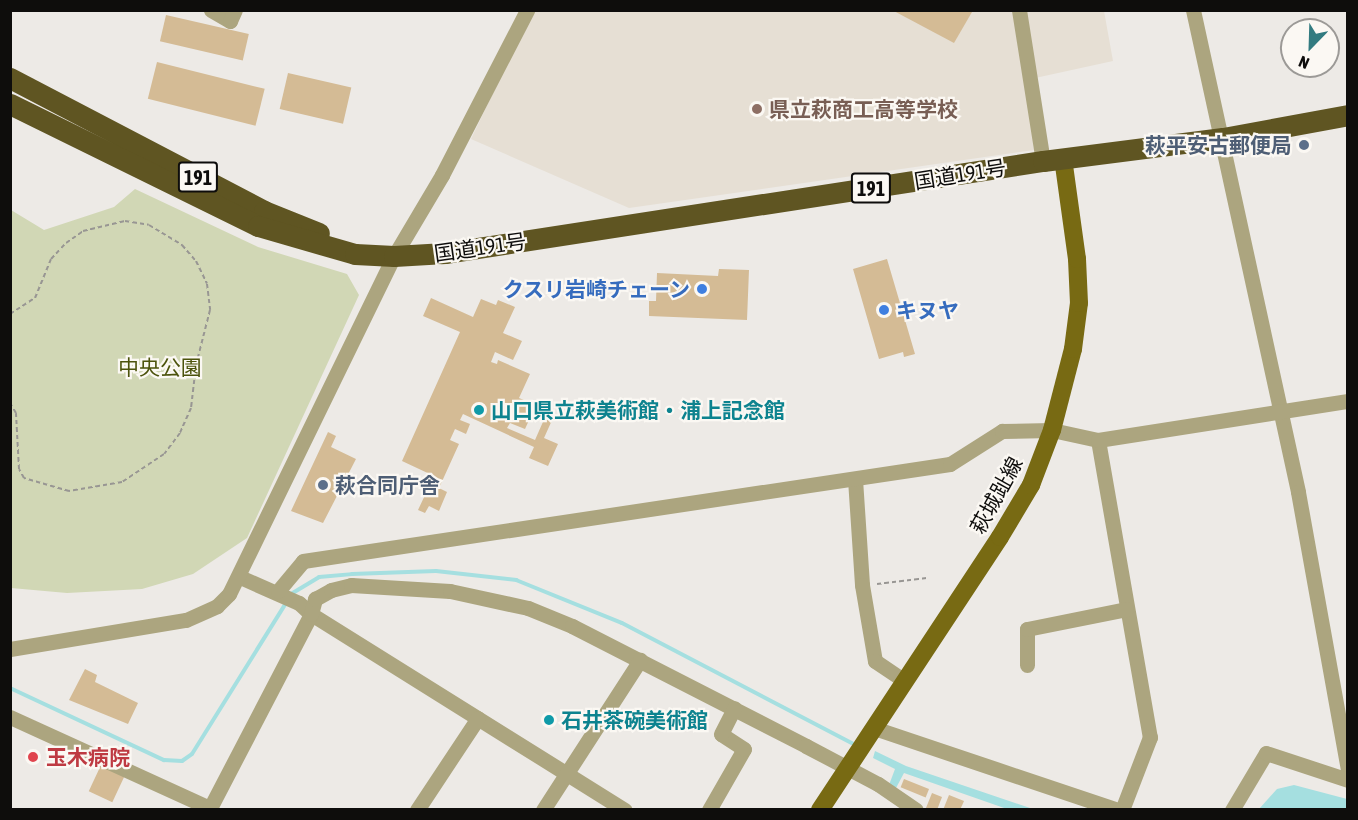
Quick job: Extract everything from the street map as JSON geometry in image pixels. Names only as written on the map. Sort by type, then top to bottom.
[{"type":"highway","name":"国道191号","points":[[10,78],[280,219],[394,256]]},
{"type":"highway","name":"国道191号","points":[[10,104],[258,226],[355,254],[394,256],[445,253],[1053,160],[1222,138],[1347,115]]},
{"type":"main road","name":"萩城趾線","points":[[820,810],[1025,496],[1052,430],[1073,349],[1079,303],[1077,259],[1053,160]]},
{"type":"street","points":[[211,10],[230,21],[236,10]]},
{"type":"street","points":[[10,649],[186,620],[217,606],[240,577],[394,256],[442,175],[527,10]]},
{"type":"street","points":[[1019,10],[1053,160]]},
{"type":"street","points":[[1193,10],[1222,138],[1278,411],[1298,492],[1347,771]]},
{"type":"street","points":[[287,597],[303,561],[950,464],[1002,430],[1052,430],[1098,440],[1347,401]]},
{"type":"street","points":[[870,733],[1120,810],[1150,737],[1098,440]]},
{"type":"street","points":[[855,479],[862,585],[875,661],[905,681]]},
{"type":"street","points":[[240,577],[287,597],[310,614],[625,810]]},
{"type":"street","points":[[10,717],[210,809],[310,614],[315,599],[331,590],[351,585],[474,594],[528,608],[640,660],[878,784],[910,805]]},
{"type":"street","points":[[1027,665],[1027,629],[1126,609]]},
{"type":"street","points":[[543,810],[640,660]]},
{"type":"street","points":[[709,810],[744,748],[721,734],[734,708]]},
{"type":"street","points":[[417,810],[478,717]]},
{"type":"street","points":[[1232,810],[1266,753],[1347,780]]},
{"type":"path","points":[[10,314],[35,298],[51,259],[66,243],[83,231],[125,221],[149,225],[182,245],[196,261],[207,284],[210,310],[196,365],[191,408],[180,433],[164,454],[122,483],[69,491],[24,478],[19,469],[16,413],[10,403]]},
{"type":"path","points":[[862,585],[927,578]]},
{"type":"shaded area","name":"県立萩商工高等学校","points":[[532,11],[1104,11],[1113,61],[1026,80],[1034,150],[629,208],[471,139]]},
{"type":"green space","name":"中央公園","points":[[135,189],[258,247],[347,274],[359,295],[247,538],[193,574],[142,589],[67,593],[11,588],[11,210],[44,230],[114,207]]},
{"type":"water","points":[[875,751],[906,766],[1033,809],[1007,809],[904,773],[896,788],[889,785],[895,769],[873,758]]},
{"type":"water","points":[[1294,785],[1347,799],[1347,809],[1259,809],[1277,789]]},
{"type":"building","points":[[892,10],[970,10],[972,12],[954,43]]},
{"type":"building","points":[[166,15],[249,34],[243,60],[160,41]]},
{"type":"building","points":[[157,62],[265,89],[256,126],[148,99]]},
{"type":"building","points":[[288,73],[351,88],[343,124],[280,109]]},
{"type":"building","name":"キヌヤ","points":[[887,259],[915,354],[904,357],[903,352],[879,359],[853,269]]},
{"type":"building","name":"クスリ岩崎チェーン","points":[[719,269],[749,270],[747,320],[649,316],[649,301],[656,301],[657,273],[718,276]]},
{"type":"building","name":"山口県立萩美術館・浦上記念館","points":[[431,298],[473,317],[481,299],[496,305],[498,300],[515,307],[503,333],[522,341],[513,360],[495,352],[491,362],[497,364],[498,360],[530,374],[519,398],[536,405],[525,429],[510,423],[507,428],[535,440],[546,415],[553,418],[544,438],[558,444],[548,466],[529,458],[534,447],[463,414],[460,420],[470,424],[466,434],[455,429],[450,440],[459,444],[439,488],[447,492],[439,511],[429,506],[425,513],[418,510],[434,476],[402,461],[460,332],[423,316]]},
{"type":"building","name":"萩合同庁舎","points":[[328,432],[336,436],[331,447],[356,459],[323,523],[291,511]]},
{"type":"building","points":[[85,669],[97,675],[95,682],[138,703],[128,724],[69,700]]},
{"type":"building","points":[[101,765],[125,776],[112,802],[89,791]]},
{"type":"building","points":[[904,779],[929,789],[926,797],[901,787]]},
{"type":"building","points":[[932,793],[942,797],[937,810],[926,808]]},
{"type":"building","points":[[949,795],[964,801],[960,810],[943,810]]},
{"type":"waterway","points":[[291,594],[319,577],[352,574],[436,571],[516,580],[622,623],[857,746]]},
{"type":"waterway","points":[[10,688],[164,760],[182,761],[192,754],[286,603]]},
{"type":"place","name":"県立萩商工高等学校","points":[[757,109]]},
{"type":"place","name":"萩平安古郵便局","points":[[1304,145]]},
{"type":"place","name":"クスリ岩崎チェーン","points":[[702,289]]},
{"type":"place","name":"キヌヤ","points":[[884,310]]},
{"type":"place","name":"山口県立萩美術館・浦上記念館","points":[[479,410]]},
{"type":"place","name":"萩合同庁舎","points":[[323,485]]},
{"type":"place","name":"石井茶碗美術館","points":[[549,720]]},
{"type":"place","name":"玉木病院","points":[[33,757]]}]
